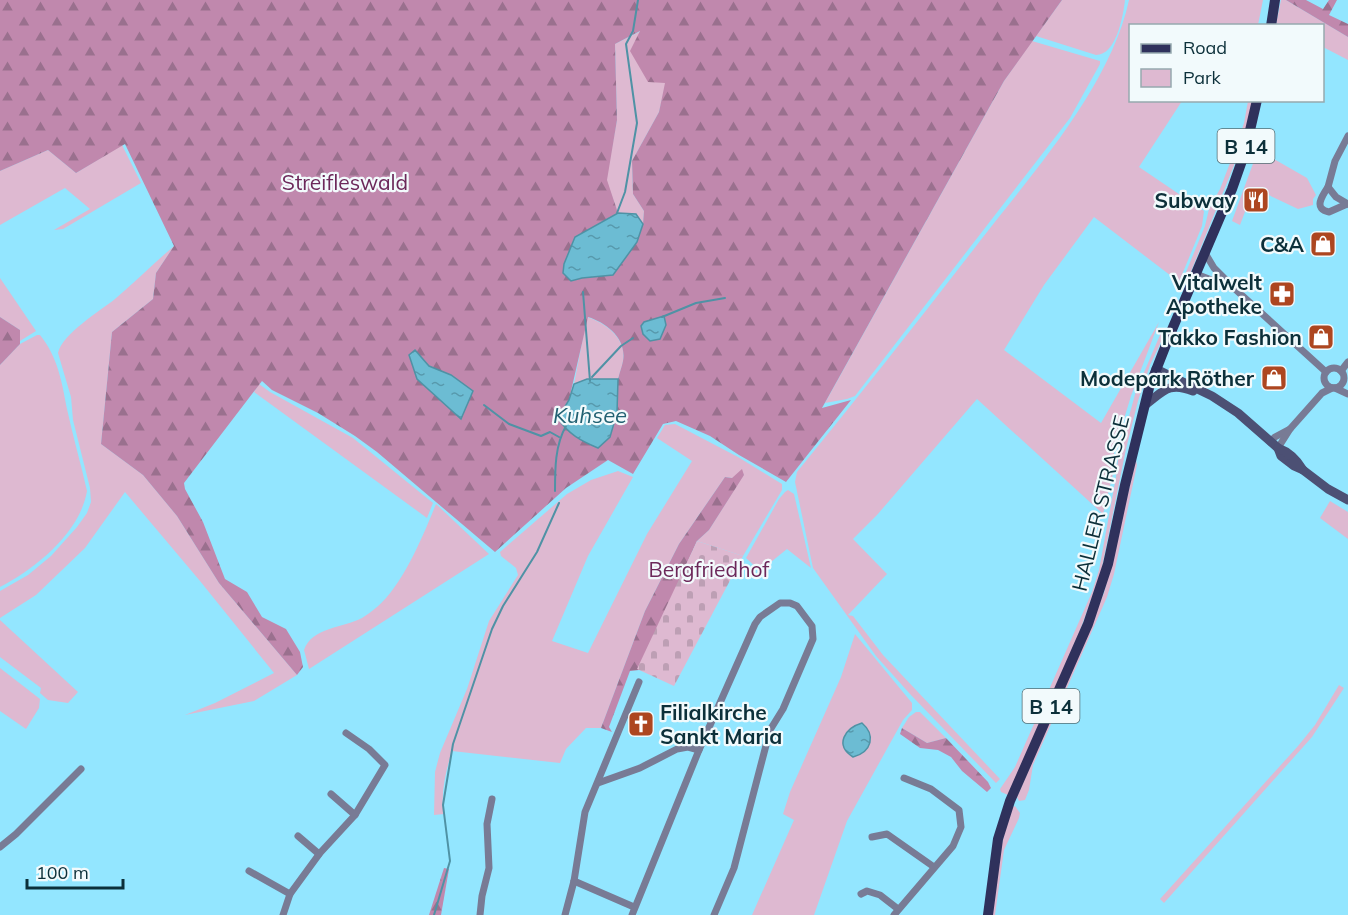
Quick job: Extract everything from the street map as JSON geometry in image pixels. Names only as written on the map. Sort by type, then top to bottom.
[{"type":"main road","points":[[1271,24],[1275,0]]},
{"type":"main road","name":"HALLER STRASSE","points":[[988,915],[998,839],[1015,787],[1091,614],[1108,564],[1125,484],[1156,369],[1238,171],[1256,102]]},
{"type":"main road","points":[[1156,369],[1212,396],[1238,413],[1274,445],[1286,451],[1303,470],[1348,500]]},
{"type":"main road","points":[[1145,405],[1164,389],[1178,387],[1192,391],[1222,408],[1238,413]]},
{"type":"street","points":[[1348,136],[1335,161],[1328,187],[1319,201],[1322,210],[1329,212],[1348,204]]},
{"type":"street","points":[[1328,187],[1336,197],[1348,204]]},
{"type":"street","points":[[1205,253],[1214,267],[1235,289],[1326,372]]},
{"type":"street","points":[[1196,274],[1235,289]]},
{"type":"street","points":[[1341,371],[1348,362]]},
{"type":"street","points":[[1274,445],[1275,437],[1290,429],[1322,393],[1331,386],[1346,382],[1341,371],[1333,368],[1326,372],[1324,377],[1331,386],[1348,394]]},
{"type":"street","points":[[574,882],[633,911],[699,750],[747,641],[760,617],[780,603],[785,603],[797,606],[804,614],[812,626],[813,639],[783,709],[770,730],[734,868],[714,915]]},
{"type":"street","points":[[565,915],[574,882],[585,812],[639,682]]},
{"type":"street","points":[[282,915],[290,894],[319,854],[355,814],[385,765],[369,749],[346,733]]},
{"type":"street","points":[[598,783],[640,768],[683,747],[699,750]]},
{"type":"street","points":[[0,847],[81,769]]},
{"type":"street","points":[[861,894],[867,891],[880,895],[896,912],[953,846],[961,826],[959,810],[931,789],[904,778]]},
{"type":"street","points":[[331,794],[355,814]]},
{"type":"street","points":[[480,915],[489,868],[487,824],[492,799]]},
{"type":"street","points":[[872,837],[886,834],[934,867]]},
{"type":"street","points":[[298,836],[319,854]]},
{"type":"street","points":[[249,871],[290,894]]},
{"type":"green space","name":"Streifleswald","points":[[0,0],[1062,0],[1004,81],[822,408],[851,400],[786,482],[710,436],[676,421],[663,424],[633,474],[608,460],[566,488],[495,552],[377,452],[318,413],[272,390],[262,381],[184,483],[203,522],[225,579],[247,592],[262,617],[286,629],[300,652],[303,667],[297,675],[219,583],[177,516],[143,475],[101,444],[112,332],[153,299],[156,273],[174,246],[125,144],[76,173],[48,150],[0,171]],"holes":[[[640,31],[630,51],[648,82],[665,83],[659,112],[632,161],[633,194],[644,211],[643,224],[613,275],[582,278],[563,272],[575,237],[618,213],[607,180],[617,120],[615,44]],[[588,317],[602,323],[614,333],[622,346],[623,361],[617,384],[617,413],[559,418],[569,400]],[[415,350],[429,366],[461,419],[417,379]]]},
{"type":"green space","points":[[1062,0],[1125,0],[1117,34],[1109,49],[1096,55],[1036,36]]},
{"type":"green space","points":[[1129,0],[1263,0],[1258,24],[1129,24],[1129,102],[1181,102],[1139,167],[1204,211],[1202,226],[1179,282],[1094,217],[1044,285],[1004,350],[1101,423],[1159,322],[1131,396],[1114,452],[1114,470],[1103,514],[977,399],[877,515],[853,539],[887,574],[848,615],[853,616],[883,655],[1000,779],[996,783],[876,656],[813,568],[795,482],[797,472],[1068,127],[1106,64],[1120,32]]},
{"type":"green space","points":[[1281,0],[1286,0],[1348,37],[1348,60],[1324,48],[1324,24],[1276,24]]},
{"type":"green space","points":[[1286,0],[1306,0],[1323,9],[1329,0],[1337,0],[1329,15],[1348,24],[1348,37]]},
{"type":"green space","points":[[641,31],[666,82],[659,112],[632,161],[633,194],[644,211],[643,224],[636,214],[618,213],[606,180],[617,120],[615,44]]},
{"type":"green space","points":[[1032,41],[1100,61],[1100,64],[1070,118],[855,396],[825,403],[1004,81]]},
{"type":"green space","points":[[1248,102],[1254,102],[1241,148],[1188,279],[1184,277],[1244,123]]},
{"type":"green space","points":[[122,145],[141,183],[63,229],[54,230],[90,209],[65,188],[0,225],[0,171],[48,150],[76,173]]},
{"type":"green space","points":[[1258,150],[1307,178],[1316,195],[1313,205],[1298,209],[1254,188],[1240,225],[1232,221]]},
{"type":"green space","points":[[174,246],[156,273],[153,299],[112,332],[101,444],[143,475],[177,516],[219,583],[297,675],[254,701],[185,715],[215,703],[274,673],[125,492],[85,548],[36,595],[0,618],[0,591],[28,575],[51,556],[77,527],[87,513],[91,502],[90,488],[73,420],[71,397],[58,353],[61,346],[66,338],[115,299]]},
{"type":"green space","points":[[0,278],[36,331],[20,341],[20,330],[0,317]]},
{"type":"green space","points":[[0,317],[20,330],[20,344],[0,365]]},
{"type":"green space","points":[[587,317],[608,328],[622,346],[623,361],[618,379],[587,379],[574,384]]},
{"type":"green space","points":[[1163,328],[1161,342],[1150,365],[1138,401],[1101,572],[1078,636],[1008,795],[1000,789],[1015,767],[1092,592],[1099,570],[1119,452],[1136,391]]},
{"type":"green space","points":[[40,335],[46,343],[58,371],[87,491],[83,506],[66,535],[41,560],[0,587],[0,365],[20,344]]},
{"type":"green space","points":[[259,384],[353,438],[433,503],[427,518],[254,392]]},
{"type":"green space","points":[[675,424],[738,457],[782,484],[782,490],[743,556],[697,541],[709,530],[744,474],[732,478],[725,477],[679,544],[645,611],[601,728],[586,728],[566,749],[560,763],[452,751],[443,790],[444,814],[434,815],[435,772],[440,753],[467,689],[489,621],[518,575],[516,568],[501,556],[500,552],[567,494],[591,480],[618,471],[633,477],[588,556],[552,641],[588,653],[647,534],[692,461],[657,438],[665,425]]},
{"type":"green space","points":[[1136,460],[1137,465],[1114,574],[1107,597],[1033,765],[1025,800],[1019,801],[1017,797],[1104,593]]},
{"type":"green space","points":[[742,469],[744,475],[709,530],[697,541],[639,670],[630,671],[609,727],[612,732],[601,728],[645,611],[679,544],[725,477],[732,478]]},
{"type":"green space","points":[[788,490],[794,494],[811,568],[787,549],[760,571],[746,558],[779,499]]},
{"type":"green space","points":[[1330,501],[1348,512],[1348,539],[1320,518]]},
{"type":"green space","points":[[436,504],[489,554],[309,669],[304,650],[308,642],[321,632],[362,618],[386,598],[404,573]]},
{"type":"green space","name":"Bergfriedhof","points":[[697,541],[743,556],[674,686],[637,669]]},
{"type":"green space","points":[[0,620],[78,692],[68,703],[48,700],[40,693],[41,688],[0,657]]},
{"type":"green space","points":[[855,634],[912,703],[912,710],[903,720],[847,821],[814,915],[752,915],[794,820],[783,814],[790,792],[841,677]]},
{"type":"green space","points":[[0,668],[40,699],[39,708],[26,729],[0,711]]},
{"type":"green space","points":[[1339,685],[1344,688],[1312,737],[1164,903],[1160,899],[1315,725]]},
{"type":"green space","points":[[920,712],[946,738],[927,743],[902,728],[909,717]]},
{"type":"green space","points":[[902,728],[927,743],[946,738],[991,788],[987,792],[962,771],[951,757],[938,750],[920,748],[900,734]]},
{"type":"green space","points":[[1015,806],[1020,813],[1019,818],[1004,850],[995,915],[991,915],[1001,848],[1010,809]]},
{"type":"green space","points":[[444,868],[449,869],[441,915],[429,915]]},
{"type":"water","points":[[618,213],[636,214],[643,224],[637,242],[613,275],[571,281],[563,273],[564,264],[575,237]]},
{"type":"water","points":[[664,316],[666,325],[660,339],[650,341],[643,334],[641,326],[644,322]]},
{"type":"water","points":[[415,350],[429,366],[451,375],[473,391],[461,419],[417,379],[409,355]]},
{"type":"water","name":"Kuhsee","points":[[587,379],[618,379],[617,413],[610,437],[598,448],[575,436],[558,418],[569,400],[574,384]]},
{"type":"water","points":[[862,723],[869,733],[870,743],[864,751],[853,757],[844,747],[844,737],[856,725]]},
{"type":"waterway","points":[[617,213],[625,192],[637,123],[626,44],[633,31],[638,0]]},
{"type":"waterway","points":[[583,292],[590,381]]},
{"type":"waterway","points":[[662,317],[696,303],[725,298]]},
{"type":"waterway","points":[[592,377],[621,346],[633,338]]},
{"type":"waterway","points":[[484,405],[509,424],[541,436],[550,432],[559,437]]},
{"type":"waterway","points":[[555,491],[558,449],[566,426]]},
{"type":"waterway","points":[[434,915],[450,861],[443,805],[453,744],[492,629],[503,606],[537,552],[559,503]]},
{"type":"place","name":"Subway","points":[[1256,200]]},
{"type":"place","name":"C&A","points":[[1323,244]]},
{"type":"place","name":"Vitalwelt Apotheke","points":[[1282,294]]},
{"type":"place","name":"Takko Fashion","points":[[1321,337]]},
{"type":"place","name":"Modepark Röther","points":[[1274,378]]},
{"type":"place","name":"Filialkirche Sankt Maria","points":[[641,724]]}]
